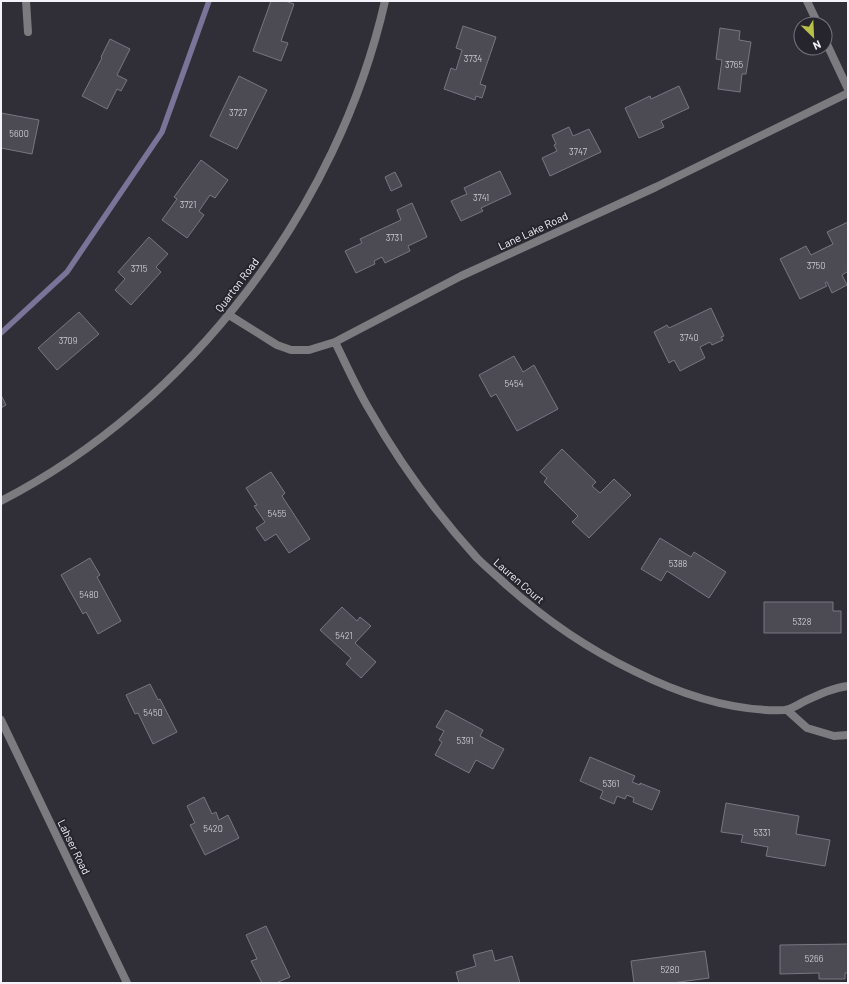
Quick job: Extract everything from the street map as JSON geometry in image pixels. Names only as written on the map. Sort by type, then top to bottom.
[{"type":"street","points":[[26,1],[28,32]]},
{"type":"street","name":"Quarton Road","points":[[1,501],[61,466],[105,435],[145,402],[180,369],[229,315],[276,251],[299,214],[326,165],[360,86],[385,1]]},
{"type":"street","points":[[807,1],[814,16]]},
{"type":"street","points":[[833,56],[848,89]]},
{"type":"street","name":"Lane Lake Road","points":[[229,315],[277,345],[291,350],[308,350],[335,342],[461,276],[656,187],[848,93]]},
{"type":"street","name":"Lauren Court","points":[[335,342],[368,408],[422,491],[478,558],[522,600],[590,648],[658,683],[704,699],[748,708],[787,710],[822,693],[839,687],[848,686]]},
{"type":"street","points":[[787,710],[807,728],[834,736],[848,736]]},
{"type":"street","name":"Lahser Road","points":[[1,720],[127,983]]},
{"type":"building","points":[[271,1],[285,1],[294,4],[281,41],[288,43],[281,61],[253,51]]},
{"type":"building","points":[[463,26],[496,37],[480,84],[486,86],[482,98],[476,96],[475,100],[444,89],[451,68],[456,70],[462,50],[456,48]]},
{"type":"building","points":[[720,28],[740,31],[739,40],[751,42],[746,74],[742,74],[740,92],[718,89],[722,60],[716,59]]},
{"type":"building","points":[[110,39],[130,49],[117,75],[127,80],[121,91],[117,89],[107,109],[82,96]]},
{"type":"building","points":[[239,76],[267,90],[237,149],[210,136]]},
{"type":"building","points":[[679,86],[689,108],[661,121],[664,127],[639,138],[625,108],[650,96],[651,99]]},
{"type":"building","points":[[1,113],[39,120],[32,154],[1,148]]},
{"type":"building","points":[[569,127],[573,136],[589,129],[601,152],[550,176],[542,158],[557,151],[552,135]]},
{"type":"building","points":[[201,160],[228,180],[215,198],[210,195],[199,211],[204,215],[187,238],[162,220],[177,199],[174,197]]},
{"type":"building","points":[[500,171],[511,194],[481,208],[483,211],[461,221],[451,201],[467,194],[464,188]]},
{"type":"building","points":[[395,172],[402,186],[391,191],[385,177]]},
{"type":"building","points":[[412,203],[427,237],[408,246],[410,251],[385,263],[382,257],[374,261],[375,264],[356,273],[345,251],[362,243],[360,239],[401,220],[397,210]]},
{"type":"building","points":[[848,222],[848,275],[847,272],[842,275],[847,285],[832,293],[827,282],[825,283],[827,286],[800,299],[780,259],[806,246],[811,255],[833,244],[827,232]]},
{"type":"building","points":[[149,237],[168,254],[156,267],[161,272],[131,305],[115,290],[125,279],[118,272]]},
{"type":"building","points":[[711,308],[724,336],[721,337],[723,340],[712,345],[710,342],[700,347],[705,358],[680,371],[674,360],[669,363],[654,332],[667,325],[669,328]]},
{"type":"building","points":[[79,312],[99,334],[57,370],[38,348]]},
{"type":"building","points":[[514,356],[523,372],[534,365],[558,409],[517,431],[496,394],[491,397],[479,375]]},
{"type":"building","points":[[1,395],[6,405],[1,408]]},
{"type":"building","points":[[562,449],[596,482],[592,486],[600,493],[614,479],[631,495],[589,538],[572,522],[578,516],[544,482],[547,478],[540,472]]},
{"type":"building","points":[[271,472],[285,493],[282,496],[310,539],[289,553],[276,534],[265,541],[256,528],[265,522],[254,506],[257,505],[246,488]]},
{"type":"building","points":[[660,538],[691,557],[694,552],[726,572],[709,598],[667,571],[661,581],[641,569]]},
{"type":"building","points":[[90,558],[100,575],[97,577],[121,621],[98,634],[86,612],[83,614],[61,575]]},
{"type":"building","points":[[764,602],[833,602],[833,611],[841,611],[841,633],[764,633]]},
{"type":"building","points":[[342,607],[357,621],[360,617],[371,626],[355,643],[376,662],[361,678],[346,664],[351,658],[320,630]]},
{"type":"building","points":[[150,684],[158,700],[160,699],[177,732],[153,744],[138,713],[135,714],[126,695]]},
{"type":"building","points":[[446,710],[483,730],[480,736],[504,749],[493,769],[476,760],[469,773],[435,755],[442,742],[439,740],[444,731],[436,727]]},
{"type":"building","points":[[590,757],[635,776],[632,782],[640,785],[640,783],[660,791],[652,810],[633,802],[634,798],[627,795],[625,799],[617,796],[614,804],[600,798],[603,791],[580,781]]},
{"type":"building","points":[[204,797],[212,814],[216,812],[219,820],[228,815],[239,838],[205,855],[190,825],[195,823],[187,806]]},
{"type":"building","points":[[726,803],[799,816],[796,834],[830,840],[825,866],[766,856],[768,847],[741,842],[743,835],[721,832]]},
{"type":"building","points":[[266,926],[290,977],[276,983],[262,983],[251,961],[257,959],[246,935]]},
{"type":"building","points":[[848,944],[848,973],[845,973],[845,979],[819,979],[819,973],[780,974],[780,945]]},
{"type":"building","points":[[492,950],[495,961],[512,956],[520,983],[459,983],[456,972],[476,966],[473,955]]},
{"type":"building","points":[[705,951],[709,978],[672,983],[634,983],[631,961]]},
{"type":"waterway","points":[[1,333],[67,272],[162,132],[209,1]]}]
